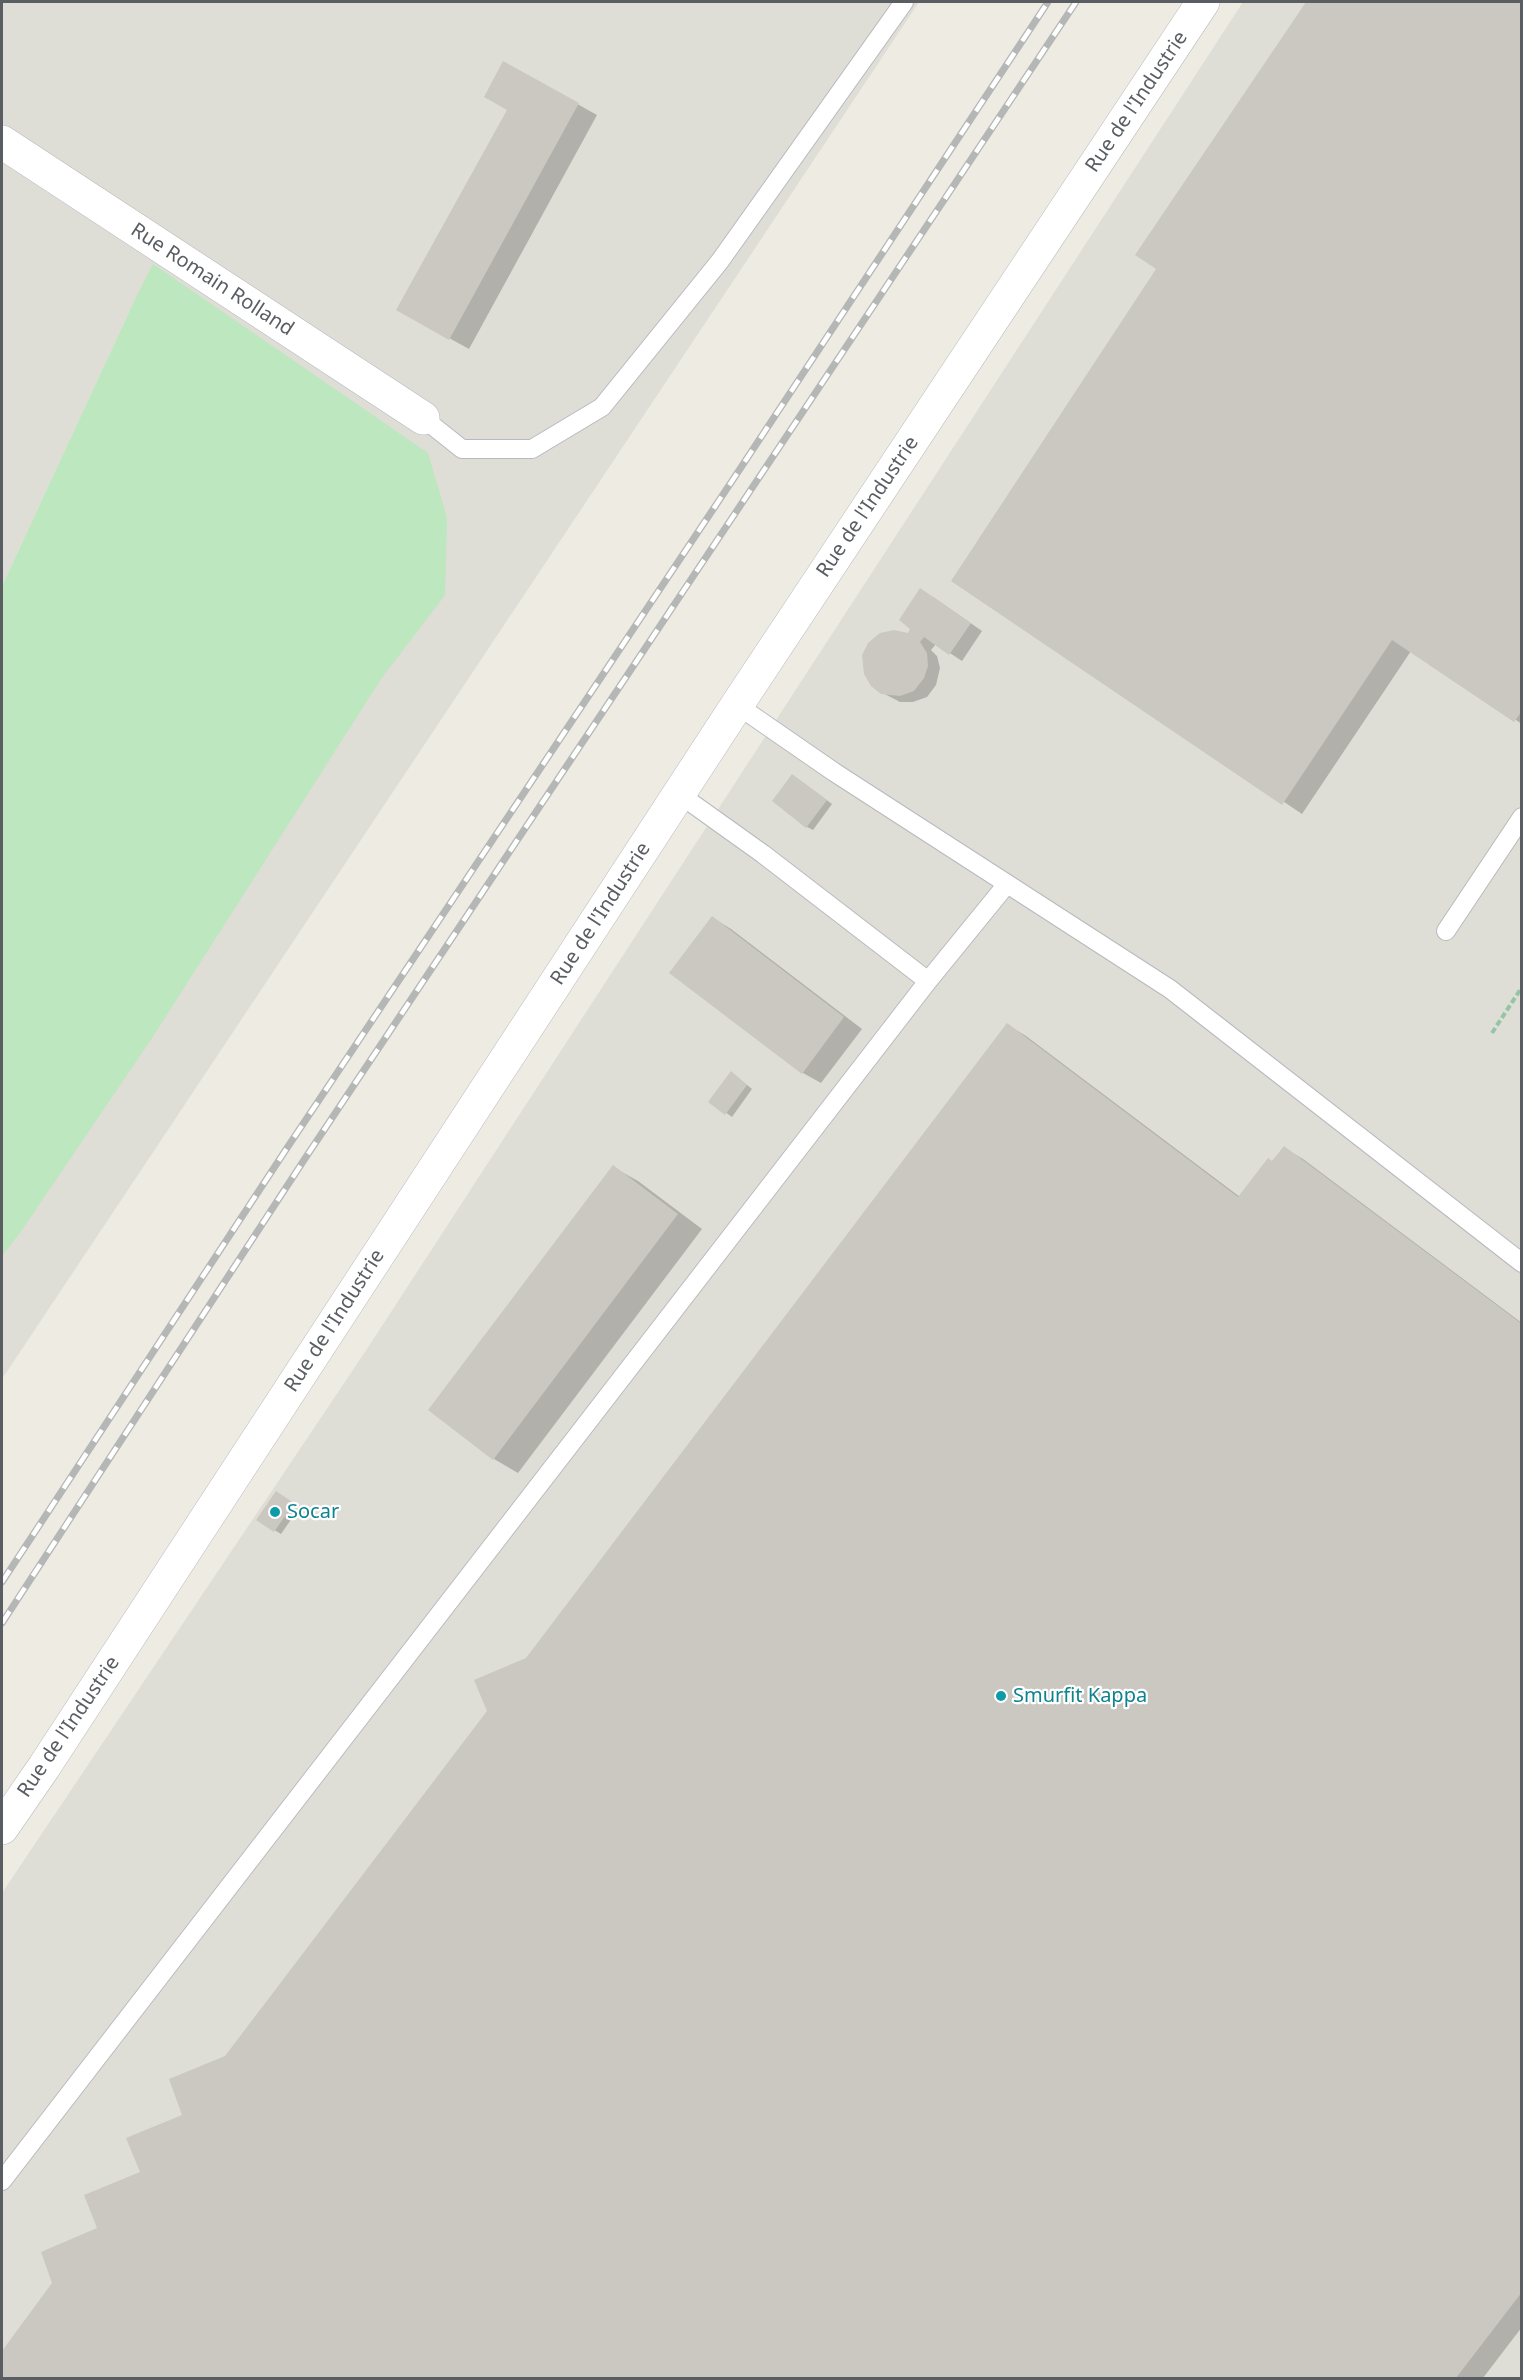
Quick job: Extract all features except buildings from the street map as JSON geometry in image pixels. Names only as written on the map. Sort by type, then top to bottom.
[{"type":"street","name":"Rue de l'Industrie","points":[[2,1828],[737,705],[1203,2]]},
{"type":"street","name":"Rue Romain Rolland","points":[[2,142],[423,418]]},
{"type":"lane","points":[[423,418],[462,449],[532,449],[602,406],[720,261],[904,2]]},
{"type":"lane","points":[[737,705],[834,772],[1170,989],[1521,1263]]},
{"type":"lane","points":[[679,794],[763,854],[928,981]]},
{"type":"lane","points":[[1446,931],[1521,817]]},
{"type":"lane","points":[[2,2181],[928,981],[1007,884]]},
{"type":"path","points":[[1492,1033],[1521,987]]},
{"type":"shaded area","points":[[2,2],[919,2],[2,1379],[2,1061],[136,297],[2,586]]},
{"type":"shaded area","points":[[1243,2],[1521,2],[1521,2378],[2,2378],[2,1893],[365,1352]]},
{"type":"green space","points":[[153,264],[428,453],[447,518],[445,595],[381,679],[152,1038],[2,1256],[2,586]]},
{"type":"railway","points":[[2,1582],[287,1148],[1048,2]]},
{"type":"railway","points":[[2,1623],[304,1160],[1076,2]]},
{"type":"place","name":"Socar","points":[[275,1512]]},
{"type":"place","name":"Smurfit Kappa","points":[[1001,1696]]}]
